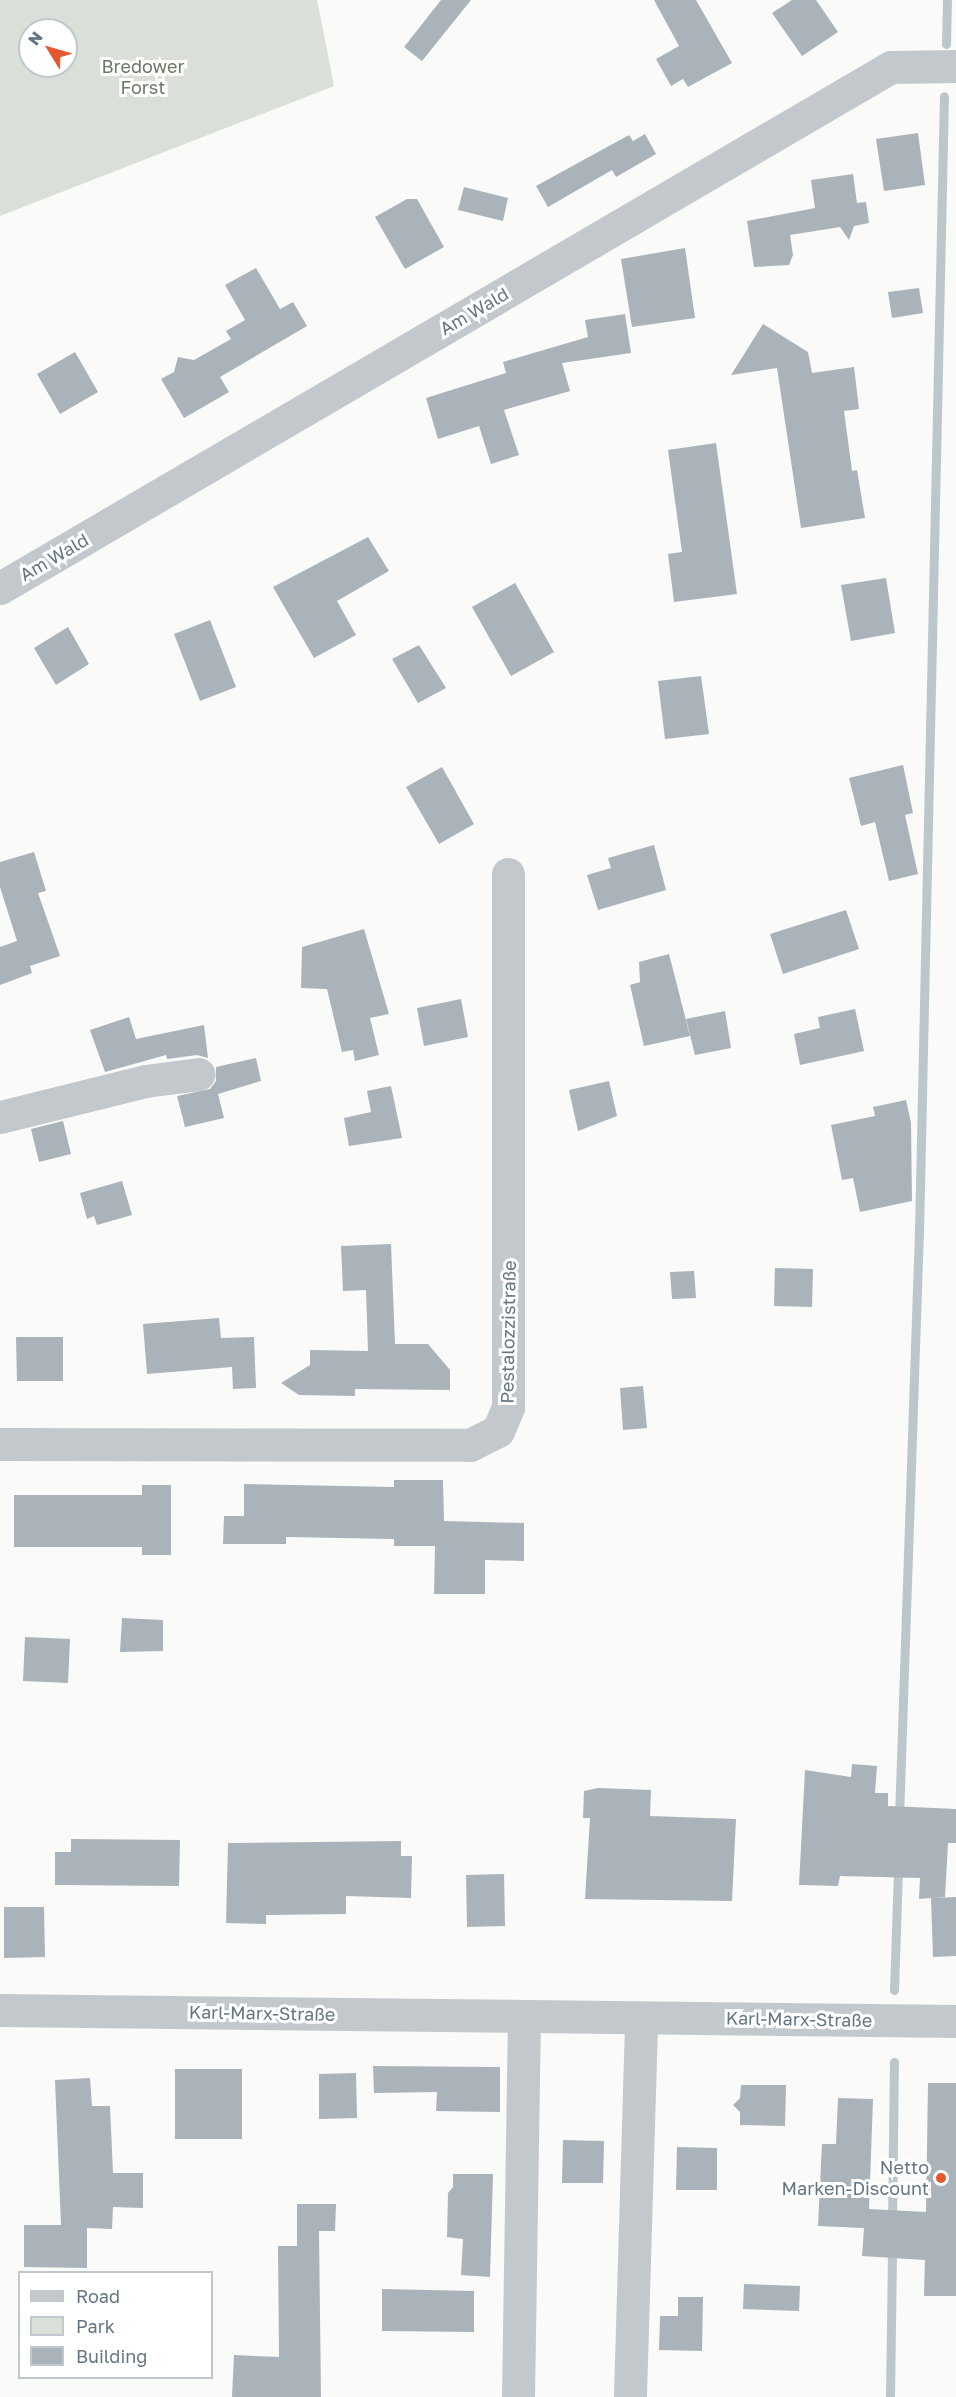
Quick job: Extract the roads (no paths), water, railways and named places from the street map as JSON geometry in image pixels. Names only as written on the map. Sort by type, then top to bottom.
[{"type":"street","name":"Am Wald","points":[[1,585],[891,67],[956,66]]},
{"type":"street","name":"Pestalozzistraße","points":[[0,1444],[470,1445],[498,1431],[508,1407],[508,874]]},
{"type":"street","points":[[0,1117],[145,1081],[200,1074]]},
{"type":"street","name":"Karl-Marx-Straße","points":[[0,2010],[956,2021]]},
{"type":"street","points":[[518,2397],[524,2016]]},
{"type":"street","points":[[630,2395],[641,2018]]},
{"type":"waterway","points":[[946,44],[947,0]]},
{"type":"waterway","points":[[899,1818],[919,1232],[944,96]]},
{"type":"waterway","points":[[894,1990],[898,1868]]},
{"type":"waterway","points":[[892,2222],[894,2062]]},
{"type":"waterway","points":[[890,2397],[892,2248]]},
{"type":"place","name":"Netto Marken-Discount","points":[[941,2178]]},
{"type":"park label","name":"Bredower Forst","points":[[143,77]]}]
